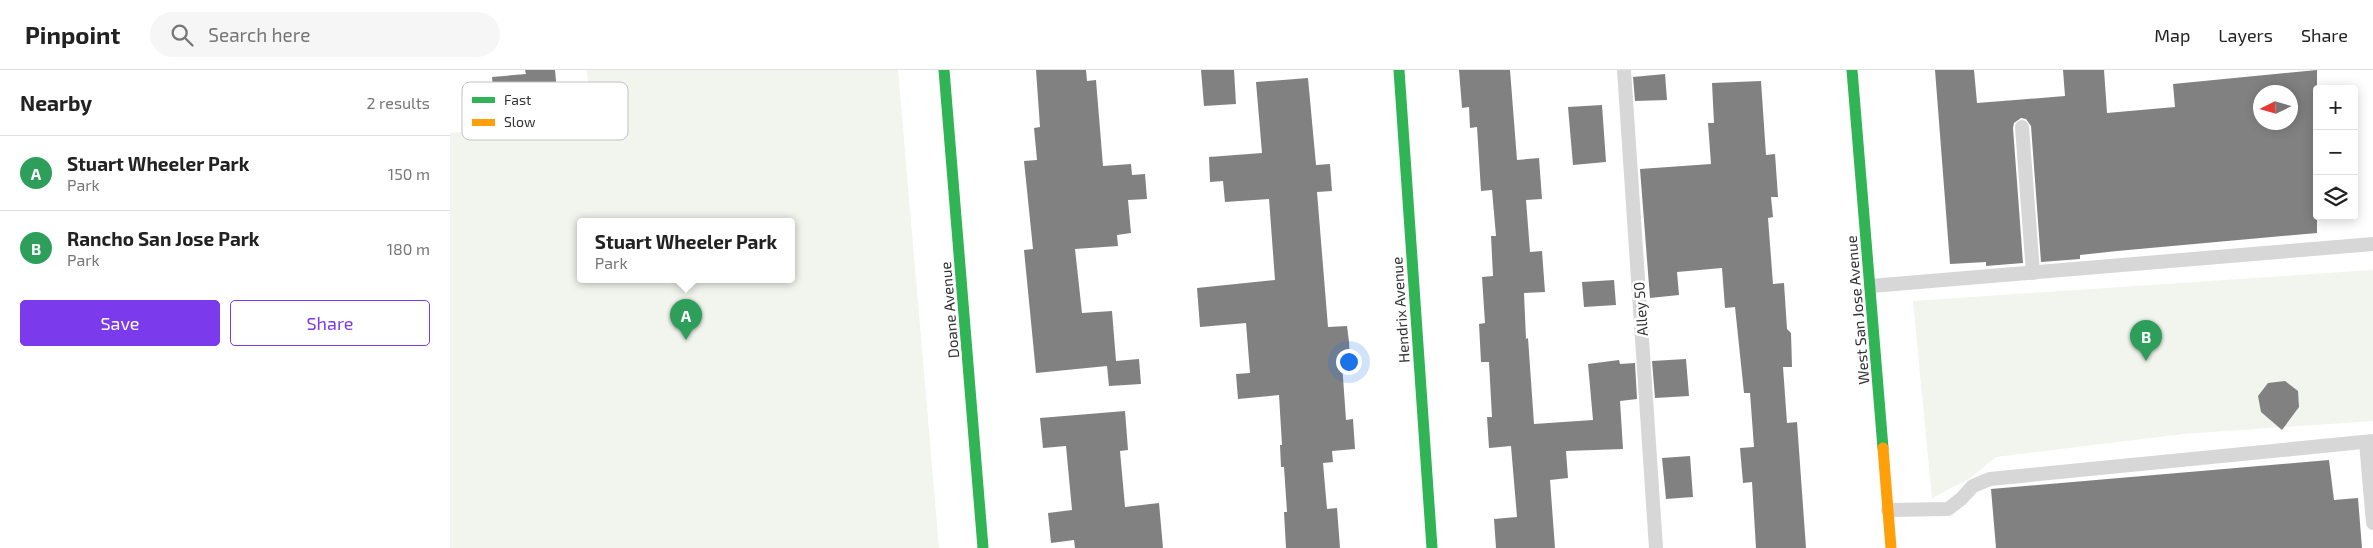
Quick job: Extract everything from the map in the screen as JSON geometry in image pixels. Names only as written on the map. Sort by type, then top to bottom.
[{"type":"street","name":"Doane Avenue","points":[[944,70],[983,548]]},
{"type":"street","name":"Hendrix Avenue","points":[[1399,70],[1432,548]]},
{"type":"street","name":"West San Jose Avenue","points":[[1852,70],[1891,548]]},
{"type":"lane","name":"Alley 50","points":[[1624,70],[1656,548]]},
{"type":"lane","points":[[2022,127],[2033,273]]},
{"type":"lane","points":[[1871,286],[2373,244]]},
{"type":"lane","points":[[1888,510],[1948,508],[1961,499],[1973,486],[1990,479],[2369,442],[2373,523]]},
{"type":"shaded area","points":[[587,70],[898,70],[939,548],[450,548],[450,133],[462,132],[462,140],[628,140],[628,82],[588,82]]},
{"type":"shaded area","points":[[2373,270],[2373,421],[2183,434],[1996,457],[1969,479],[1932,498],[1913,301]]},
{"type":"building","points":[[525,70],[555,70],[556,82],[492,82],[492,77],[526,74]]},
{"type":"building","points":[[1036,70],[1086,70],[1087,81],[1096,80],[1103,166],[1131,164],[1132,175],[1145,174],[1147,199],[1128,200],[1131,233],[1117,235],[1118,246],[1075,249],[1082,313],[1112,311],[1116,361],[1139,359],[1141,384],[1109,386],[1107,366],[1036,373],[1024,250],[1033,249],[1024,161],[1037,160],[1034,128],[1040,127]]},
{"type":"building","points":[[1201,70],[1234,70],[1236,104],[1204,106]]},
{"type":"building","points":[[1459,70],[1510,70],[1517,160],[1539,158],[1542,199],[1526,200],[1530,252],[1542,251],[1545,292],[1524,293],[1526,339],[1528,338],[1534,424],[1593,420],[1588,364],[1619,360],[1620,364],[1635,363],[1637,399],[1620,401],[1623,449],[1566,451],[1568,478],[1550,480],[1555,548],[1496,548],[1494,519],[1517,517],[1511,446],[1489,448],[1487,417],[1492,417],[1489,362],[1481,362],[1479,324],[1485,323],[1482,277],[1493,276],[1491,236],[1496,236],[1492,190],[1481,191],[1477,127],[1470,128],[1469,107],[1462,108]]},
{"type":"building","points":[[1935,70],[1974,70],[1977,103],[2065,96],[2063,70],[2104,70],[2107,113],[2175,107],[2173,84],[2317,70],[2317,85],[2313,85],[2313,220],[2317,220],[2317,233],[2117,251],[2080,255],[2080,259],[2041,262],[2031,126],[2026,119],[2021,118],[2014,123],[2013,128],[2023,263],[1986,266],[1986,262],[1950,264]]},
{"type":"building","points":[[1665,74],[1667,100],[1635,101],[1633,77]]},
{"type":"building","points":[[1308,78],[1316,165],[1330,164],[1332,191],[1317,192],[1328,327],[1347,326],[1349,342],[1350,362],[1342,363],[1346,420],[1353,419],[1355,449],[1332,451],[1333,462],[1323,463],[1327,509],[1337,508],[1340,548],[1286,548],[1284,512],[1287,512],[1284,467],[1281,467],[1280,445],[1282,445],[1279,395],[1238,399],[1236,374],[1250,373],[1246,323],[1200,327],[1197,288],[1275,280],[1269,199],[1225,202],[1223,181],[1210,182],[1209,157],[1262,153],[1256,82]]},
{"type":"building","points":[[1761,81],[1766,155],[1775,154],[1778,197],[1771,197],[1773,217],[1768,218],[1773,284],[1784,283],[1787,329],[1791,333],[1792,367],[1783,367],[1787,423],[1797,422],[1806,548],[1756,548],[1752,482],[1743,483],[1740,448],[1754,447],[1750,393],[1744,393],[1735,307],[1725,308],[1722,268],[1677,272],[1679,295],[1650,298],[1640,169],[1711,164],[1708,123],[1714,123],[1712,83]]},
{"type":"building","points":[[1602,105],[1606,162],[1573,165],[1568,107]]},
{"type":"building","points":[[1614,280],[1616,305],[1584,307],[1582,282]]},
{"type":"building","points":[[1686,359],[1689,396],[1655,398],[1652,361]]},
{"type":"building","points":[[2285,381],[2298,391],[2299,407],[2282,430],[2261,412],[2258,396],[2268,383]]},
{"type":"building","points":[[1125,411],[1128,450],[1120,451],[1125,507],[1159,503],[1163,548],[1075,548],[1074,540],[1051,543],[1048,513],[1072,510],[1066,446],[1043,448],[1040,418]]},
{"type":"building","points":[[1690,456],[1693,497],[1666,499],[1662,458]]},
{"type":"building","points":[[2329,460],[2334,500],[2358,498],[2362,548],[1996,548],[1991,489]]},
{"type":"traffic: fast","points":[[944,70],[983,548]]},
{"type":"traffic: fast","points":[[1399,70],[1432,548]]},
{"type":"traffic: fast","points":[[1852,70],[1883,448]]},
{"type":"traffic: slow","points":[[1883,448],[1891,548]]},
{"type":"place","name":"Stuart Wheeler Park","points":[[686,340]]},
{"type":"place","name":"Rancho San Jose Park","points":[[2146,361]]}]
